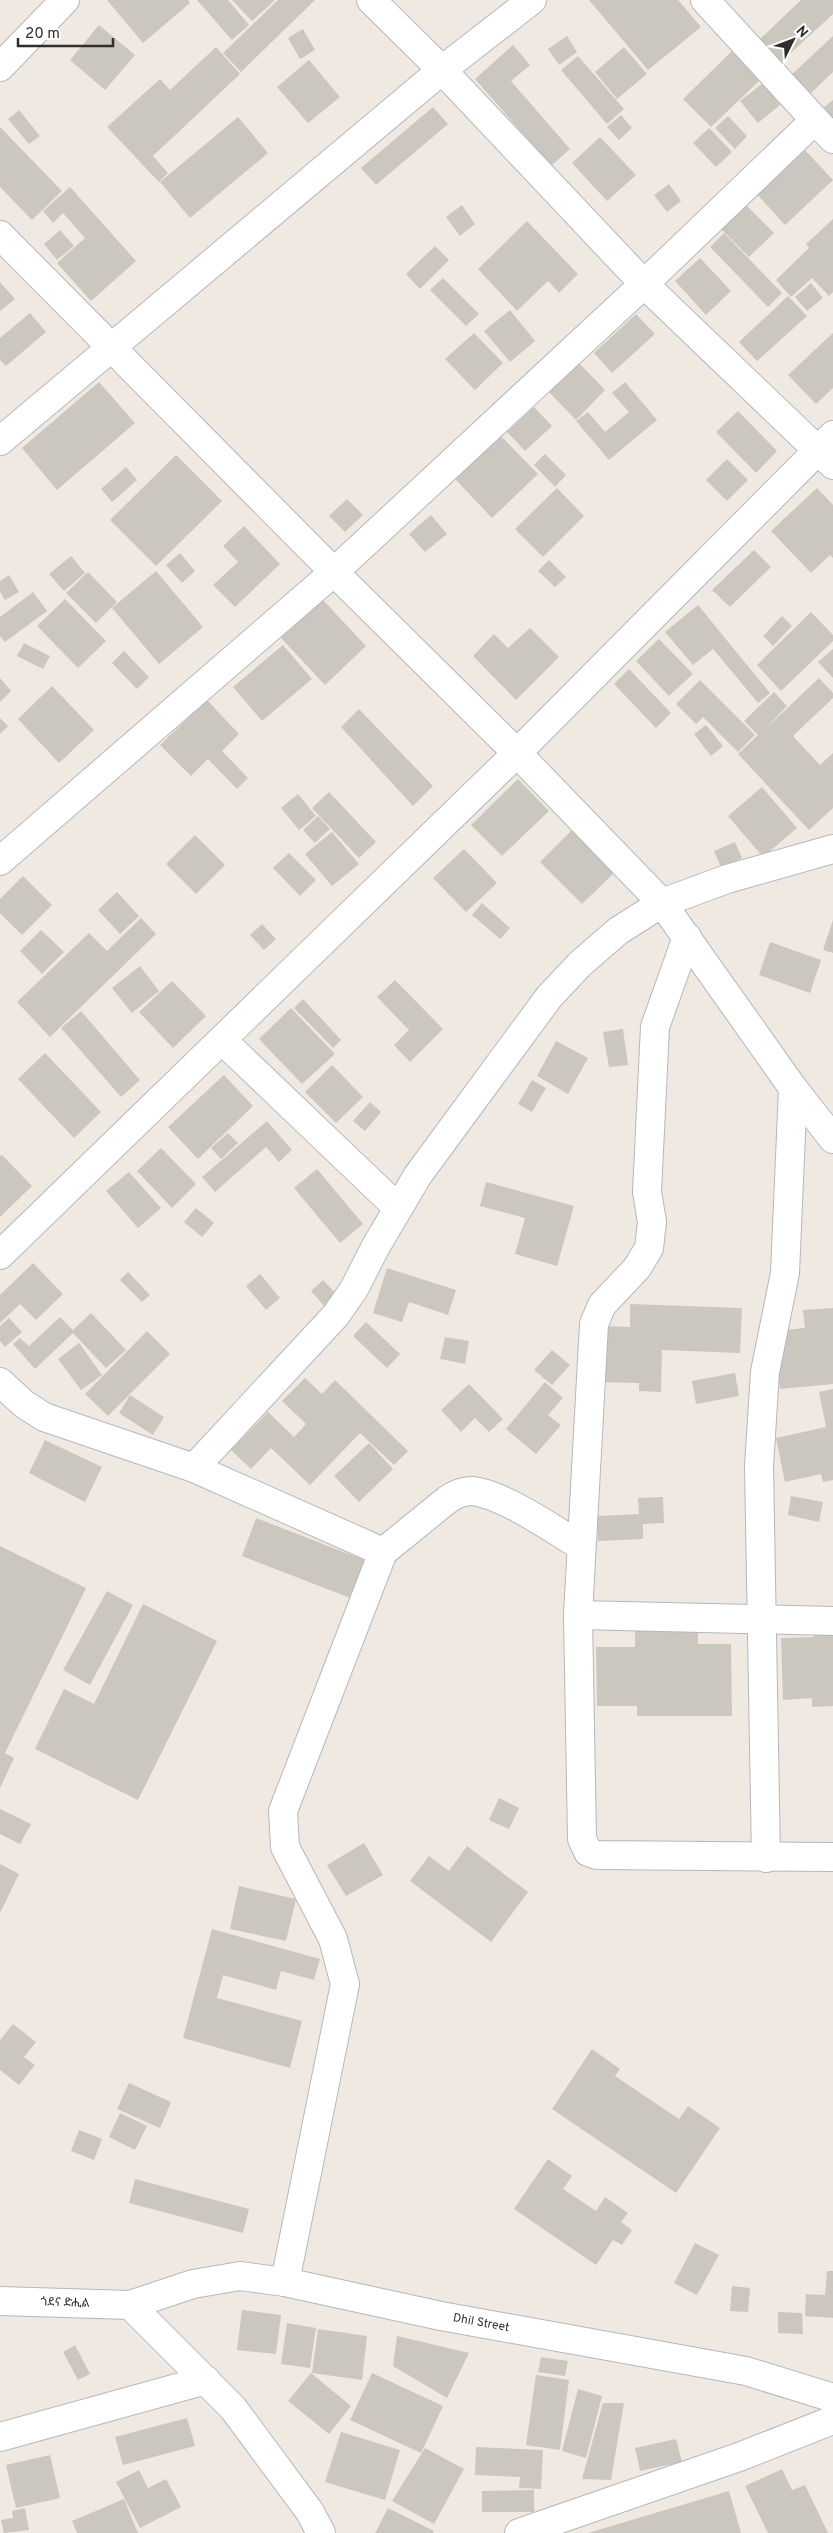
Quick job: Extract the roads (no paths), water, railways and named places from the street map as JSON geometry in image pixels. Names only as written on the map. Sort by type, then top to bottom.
[{"type":"street","points":[[0,67],[65,0]]},
{"type":"street","points":[[0,1255],[828,450],[644,284],[442,70],[371,0]]},
{"type":"street","points":[[0,441],[442,70],[532,0]]},
{"type":"street","points":[[0,861],[334,572],[644,284],[824,129],[705,0]]},
{"type":"street","points":[[0,235],[334,572],[517,753],[662,903],[793,1088],[833,1139]]},
{"type":"street","points":[[194,1468],[336,1315],[354,1289],[418,1175],[549,997],[580,964],[618,931],[662,903],[727,880],[833,849]]},
{"type":"street","points":[[687,937],[656,1027],[646,1192],[652,1222],[650,1248],[637,1268],[602,1305],[594,1324],[578,1615],[582,1839],[588,1852],[597,1855],[766,1858],[833,1857]]},
{"type":"street","points":[[222,1040],[398,1208]]},
{"type":"street","points":[[766,1858],[759,1466],[765,1372],[787,1255],[793,1088]]},
{"type":"street","points":[[0,1382],[24,1404],[44,1417],[194,1468],[383,1552]]},
{"type":"street","points":[[285,2282],[345,1984],[333,1939],[285,1847],[283,1811],[383,1552],[454,1495],[472,1491],[499,1499],[581,1546]]},
{"type":"street","points":[[578,1615],[833,1621]]},
{"type":"street","name":"Dhil Street","points":[[130,2306],[193,2284],[240,2276],[285,2282],[441,2316],[746,2371],[833,2398]]},
{"type":"street","name":"ጎደና ድሒል","points":[[0,2301],[130,2306]]},
{"type":"street","points":[[130,2306],[234,2408],[310,2512],[321,2533]]},
{"type":"street","points":[[0,2437],[206,2380]]},
{"type":"street","points":[[519,2533],[739,2458],[833,2420]]}]
